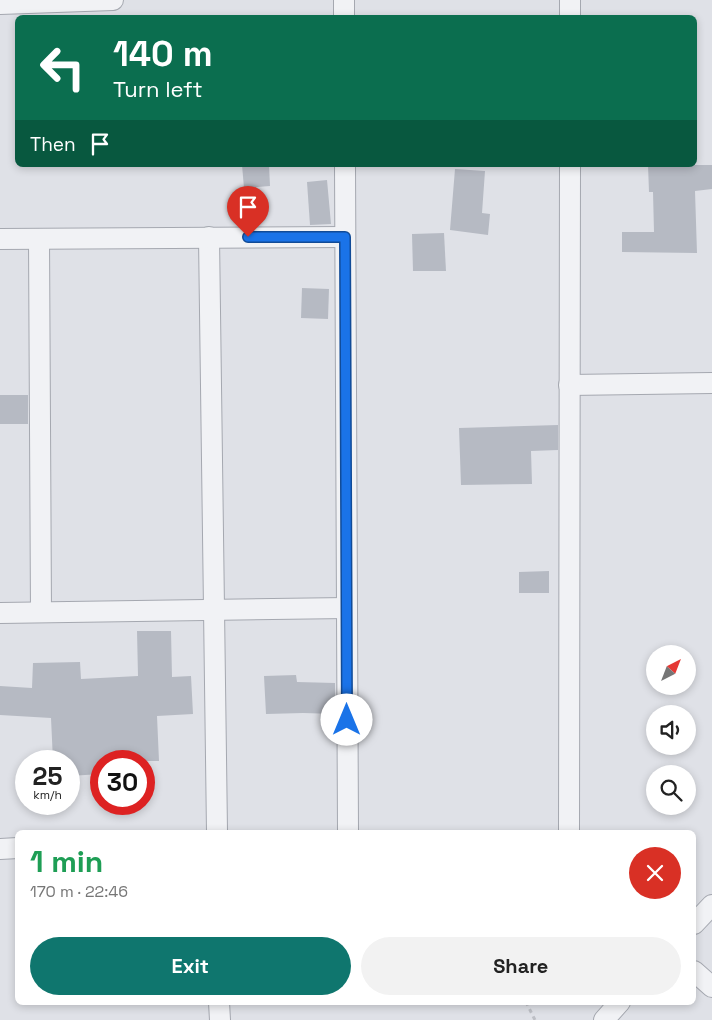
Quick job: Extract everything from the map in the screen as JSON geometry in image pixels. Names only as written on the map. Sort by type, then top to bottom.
[{"type":"street","points":[[0,4],[113,0]]},
{"type":"street","points":[[344,0],[344,15]]},
{"type":"street","points":[[570,0],[570,15]]},
{"type":"street","points":[[345,167],[348,830]]},
{"type":"street","points":[[569,830],[570,167]]},
{"type":"street","points":[[0,239],[345,237]]},
{"type":"street","points":[[39,238],[41,612]]},
{"type":"street","points":[[209,238],[217,830]]},
{"type":"street","points":[[569,385],[712,383]]},
{"type":"street","points":[[0,613],[347,608]]},
{"type":"street","points":[[0,849],[15,848]]},
{"type":"street","points":[[696,922],[712,905]]},
{"type":"street","points":[[696,973],[712,987]]},
{"type":"street","points":[[220,1005],[220,1020]]},
{"type":"street","points":[[604,1020],[617,1005]]},
{"type":"path","points":[[528,1005],[536,1020]]},
{"type":"building","points":[[697,165],[712,165],[712,189],[695,191],[697,253],[622,252],[622,232],[654,232],[653,192],[649,192],[648,167],[697,167]]},
{"type":"building","points":[[242,167],[269,167],[270,186],[244,188]]},
{"type":"building","points":[[455,169],[485,171],[482,213],[490,214],[488,235],[450,230]]},
{"type":"building","points":[[327,180],[331,224],[310,225],[307,182]]},
{"type":"building","points":[[444,233],[446,271],[413,271],[412,234]]},
{"type":"building","points":[[302,288],[329,289],[328,319],[301,318]]},
{"type":"building","points":[[0,395],[28,395],[28,424],[0,424]]},
{"type":"building","points":[[558,425],[558,450],[531,451],[532,484],[461,485],[459,428]]},
{"type":"building","points":[[549,571],[549,593],[519,593],[519,572]]},
{"type":"building","points":[[137,631],[171,631],[172,677],[191,676],[193,714],[157,716],[159,761],[155,761],[155,750],[90,750],[90,775],[80,775],[80,750],[52,750],[51,718],[0,715],[0,686],[32,688],[33,663],[80,662],[81,679],[138,676]]},
{"type":"building","points":[[296,675],[297,682],[335,683],[335,714],[266,714],[264,676]]},
{"type":"route","points":[[248,237],[345,237],[347,720]]}]
